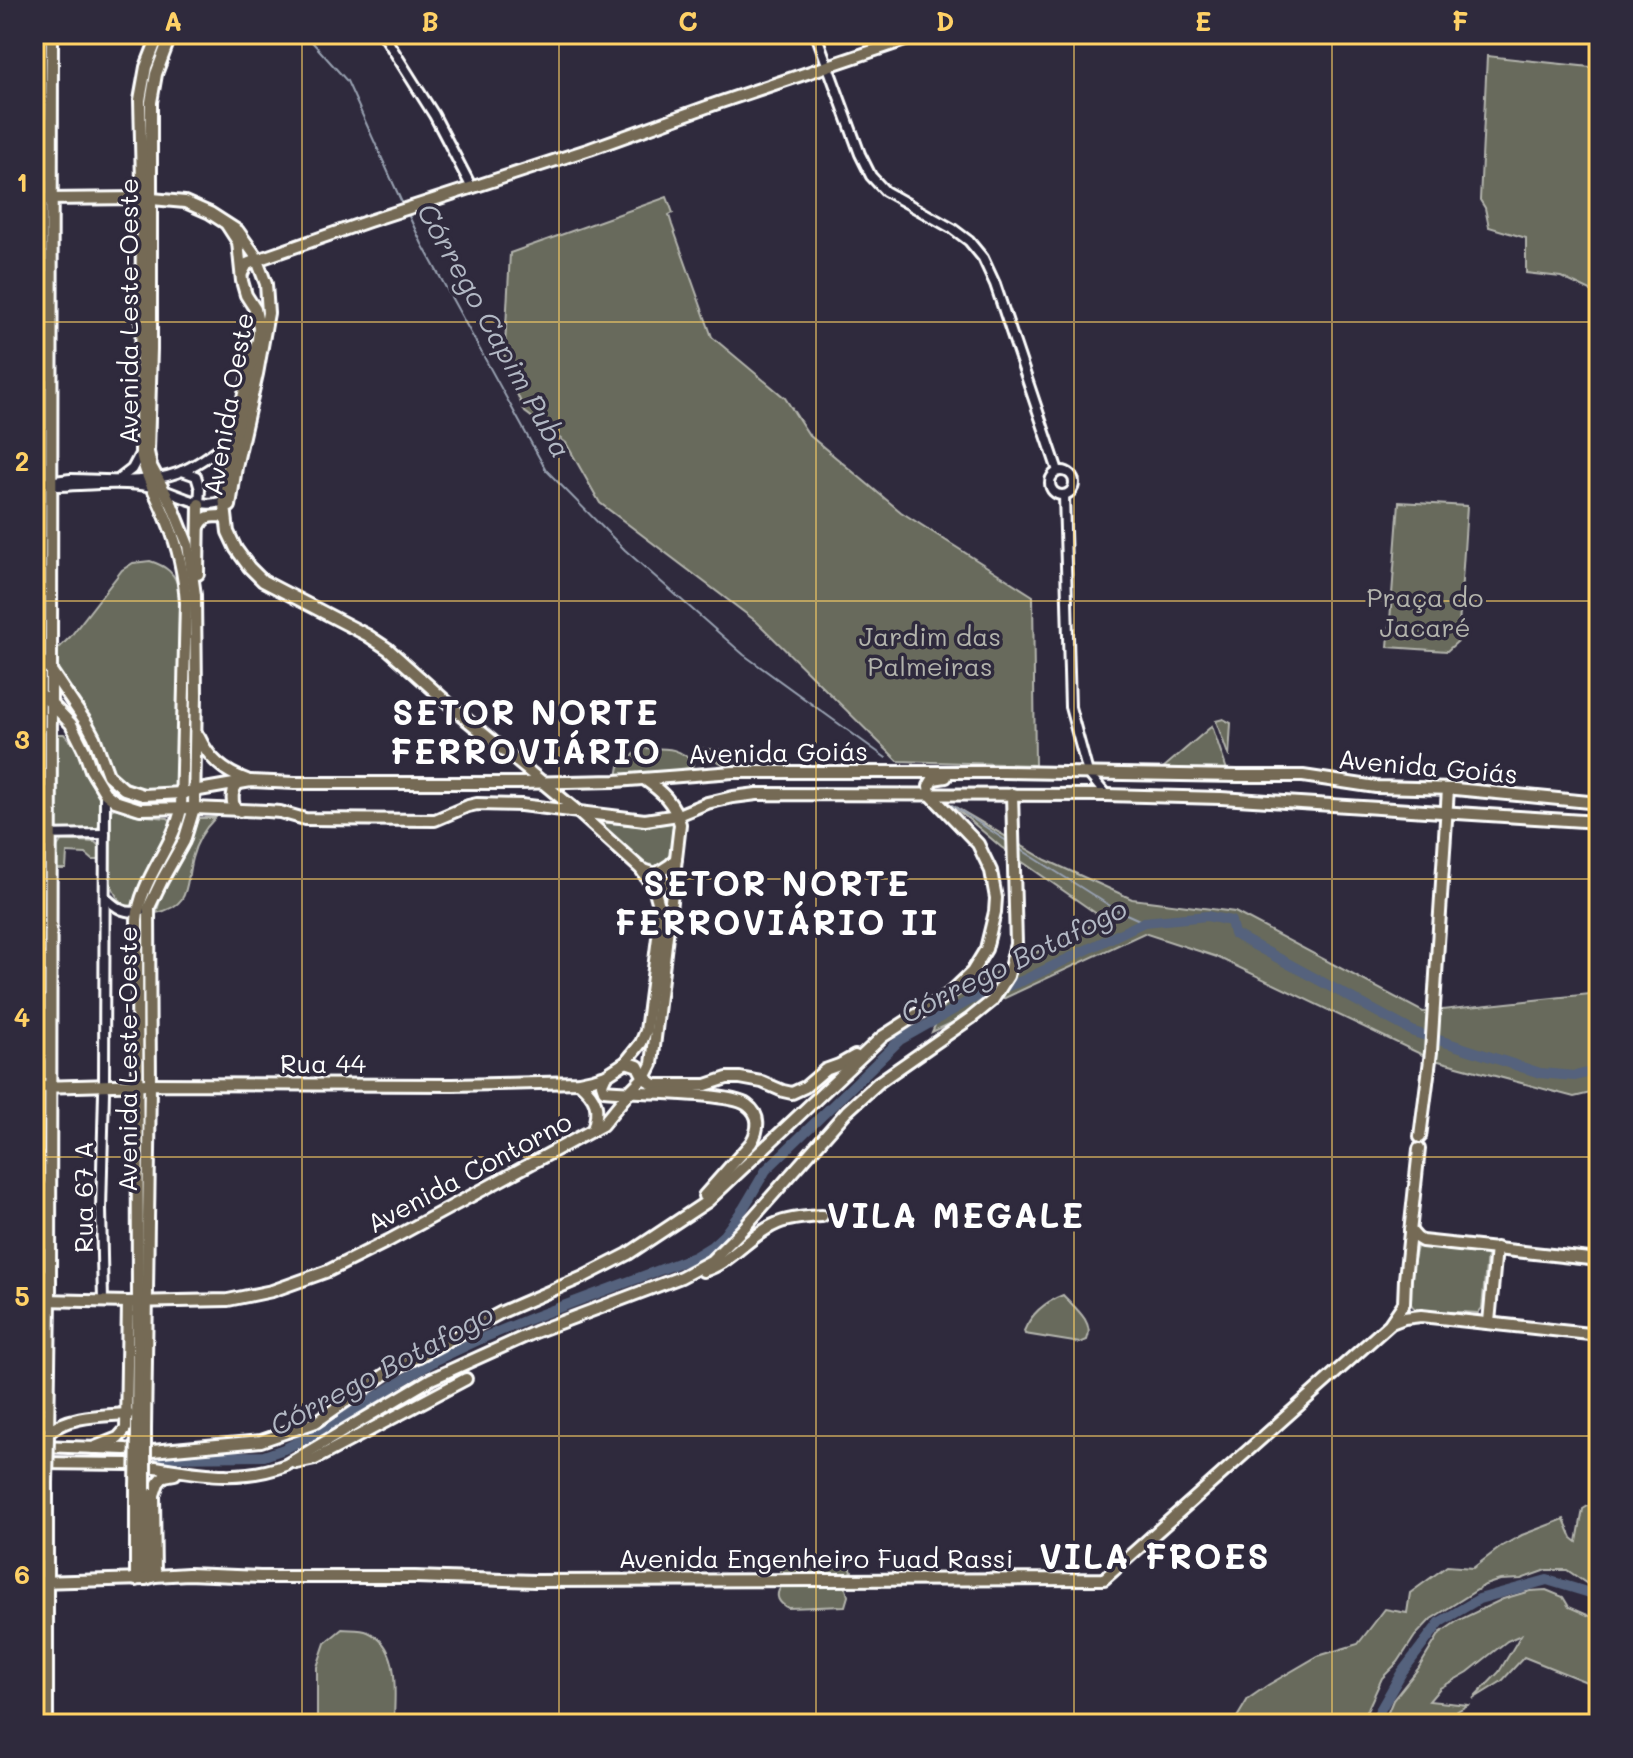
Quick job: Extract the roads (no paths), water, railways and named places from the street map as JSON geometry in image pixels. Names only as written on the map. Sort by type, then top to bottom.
[{"type":"main road","points":[[41,34],[42,483],[37,698],[50,1300],[48,1434],[35,1520],[35,1544],[47,1724]]},
{"type":"main road","points":[[42,199],[52,34]]},
{"type":"main road","name":"Avenida Leste-Oeste","points":[[146,198],[140,100],[146,67],[159,34]]},
{"type":"main road","name":"Avenida Leste-Oeste","points":[[141,1430],[137,1327],[150,1084],[149,907],[188,831],[194,808],[196,731],[196,608],[188,545],[156,483],[143,466],[146,198],[151,102],[156,74],[171,34]]},
{"type":"main road","points":[[242,273],[247,264],[257,260],[923,34]]},
{"type":"main road","name":"Avenida Oeste","points":[[42,199],[146,198],[185,202],[238,231],[255,255],[266,284],[268,313],[227,500],[240,547],[252,564],[271,579],[382,637],[577,811]]},
{"type":"main road","name":"Avenida Oeste","points":[[227,225],[238,242],[242,281],[257,318],[258,340],[225,478],[226,520],[236,549],[263,581],[379,642],[467,720],[545,782]]},
{"type":"main road","points":[[251,301],[267,295]]},
{"type":"main road","points":[[41,836],[50,736],[42,483]]},
{"type":"main road","name":"Avenida Leste-Oeste","points":[[145,1578],[138,1302],[138,911],[146,888],[179,823],[186,603],[178,551],[156,483]]},
{"type":"main road","points":[[196,608],[199,595],[199,504]]},
{"type":"main road","points":[[198,529],[209,516],[222,516],[226,520]]},
{"type":"main road","name":"Avenida Goiás","points":[[37,656],[50,669],[87,724],[108,775],[124,789],[143,795],[182,793],[251,781],[518,783],[644,779],[733,772],[988,772],[1303,776],[1376,787],[1448,789],[1599,803]]},
{"type":"main road","points":[[37,698],[50,702],[71,724],[105,793]]},
{"type":"main road","points":[[50,736],[63,731],[77,735]]},
{"type":"main road","points":[[196,731],[205,751],[217,765],[230,774],[251,781]]},
{"type":"main road","points":[[518,783],[523,778],[524,767]]},
{"type":"main road","points":[[152,1451],[261,1441],[316,1422],[387,1373],[502,1312],[628,1254],[708,1201],[864,1052],[961,984],[980,960],[993,925],[996,898],[991,871],[972,836],[930,794],[929,786],[936,778],[981,776],[988,772]]},
{"type":"main road","points":[[644,779],[672,802],[680,824],[652,1064],[644,1078]]},
{"type":"main road","points":[[238,783],[234,788],[233,802],[240,811]]},
{"type":"main road","points":[[1391,1323],[1404,1303],[1419,1149],[1426,1144],[1420,1137],[1433,1029],[1448,789]]},
{"type":"main road","name":"Avenida Goiás","points":[[105,793],[115,801],[140,809],[280,812],[305,819],[435,820],[477,804],[531,805],[645,820],[678,815],[707,803],[757,794],[1012,794],[1234,799],[1599,822]]},
{"type":"main road","points":[[681,1277],[711,1261],[847,1111],[879,1082],[992,1001],[1008,976],[1015,956],[1017,931],[1012,794]]},
{"type":"main road","points":[[188,831],[214,809]]},
{"type":"main road","points":[[577,811],[641,869],[655,891],[660,922],[646,1031],[635,1053],[606,1075],[602,1084],[604,1090]]},
{"type":"main road","points":[[641,869],[656,874],[676,859]]},
{"type":"main road","points":[[655,891],[662,883],[674,887]]},
{"type":"main road","points":[[626,1062],[638,1066],[644,1078],[655,1085],[706,1085],[727,1078],[740,1078],[792,1093],[805,1087],[825,1070],[864,1052]]},
{"type":"main road","name":"Rua 44","points":[[44,1086],[104,1089],[150,1084],[344,1086],[579,1082],[606,1075]]},
{"type":"main road","name":"Avenida Contorno","points":[[36,1300],[228,1300],[272,1291],[328,1271],[602,1125],[644,1078]]},
{"type":"main road","points":[[579,1082],[595,1099],[597,1116],[593,1130]]},
{"type":"main road","points":[[36,1724],[42,1483],[37,1428],[36,1300],[44,1086]]},
{"type":"main road","points":[[595,1099],[604,1090],[732,1099],[745,1103],[754,1113],[758,1122],[751,1143],[686,1216]]},
{"type":"main road","points":[[286,1465],[431,1379],[535,1332],[681,1277],[708,1270],[776,1223],[822,1216]]},
{"type":"main road","points":[[801,1218],[811,1229]]},
{"type":"main road","points":[[1410,1230],[1422,1241]]},
{"type":"main road","points":[[1409,1248],[1422,1241],[1599,1260]]},
{"type":"main road","points":[[1481,1247],[1491,1251],[1495,1260]]},
{"type":"main road","points":[[1489,1322],[1496,1248]]},
{"type":"main road","points":[[93,1448],[118,1438],[126,1429],[129,1342],[138,1302]]},
{"type":"main road","points":[[1404,1303],[1413,1313],[1421,1316]]},
{"type":"main road","name":"Avenida Engenheiro Fuad Rassi","points":[[38,1573],[145,1578],[188,1574],[535,1581],[1104,1579],[1391,1323],[1421,1316],[1599,1335]]},
{"type":"main road","points":[[129,1342],[137,1327]]},
{"type":"main road","points":[[155,1467],[241,1476],[315,1459],[466,1379]]},
{"type":"main road","points":[[48,1434],[57,1425],[93,1416],[128,1414]]},
{"type":"main road","points":[[34,1446],[126,1449]]},
{"type":"main road","points":[[34,1463],[128,1464]]},
{"type":"main road","points":[[145,1578],[158,1483],[164,1476],[190,1472]]},
{"type":"street","points":[[383,34],[434,115],[472,188]]},
{"type":"street","points":[[816,34],[871,176],[885,191],[953,229],[969,241],[983,258],[995,284],[1058,471]]},
{"type":"street","points":[[42,483],[58,486],[156,483],[214,452],[235,435]]},
{"type":"street","points":[[145,452],[154,465],[171,475]]},
{"type":"street","name":"Avenida Leste-Oeste","points":[[118,479],[132,469],[145,452]]},
{"type":"street","points":[[182,471],[196,476],[200,489],[199,504]]},
{"type":"street","points":[[1058,471],[1064,471],[1073,478],[1072,489],[1064,495],[1052,491],[1050,485],[1051,477],[1058,471]]},
{"type":"street","points":[[42,483],[118,479],[156,483],[199,504],[213,505],[227,500]]},
{"type":"street","points":[[1064,495],[1070,707],[1088,773],[1106,795]]},
{"type":"street","points":[[41,836],[105,834],[105,793]]},
{"type":"street","name":"Rua 67 A","points":[[103,1301],[105,834]]},
{"type":"street","points":[[105,897],[123,912],[149,907]]},
{"type":"waterway","name":"Córrego Capim Puba","points":[[305,34],[347,81],[403,205]]},
{"type":"waterway","name":"Córrego Capim Puba","points":[[408,214],[546,470],[625,550],[744,655],[886,758]]},
{"type":"waterway","name":"Córrego Capim Puba","points":[[952,805],[1008,842]]},
{"type":"waterway","name":"Córrego Capim Puba","points":[[1017,847],[1115,909],[1144,922]]},
{"type":"waterway","name":"Córrego Botafogo","points":[[159,1457],[264,1456],[284,1449],[320,1431],[436,1360],[485,1337],[694,1257],[724,1235],[766,1170],[900,1040],[974,998],[1022,981],[1144,922],[1207,916],[1231,921],[1234,934],[1414,1032],[1540,1073],[1575,1076],[1599,1070]]},
{"type":"waterway","points":[[1375,1724],[1402,1672],[1440,1622],[1479,1599],[1547,1580],[1590,1593],[1599,1599]]},
{"type":"district","name":"SETOR NORTE FERROVIÁRIO","points":[[526,730]]},
{"type":"district","name":"SETOR NORTE FERROVIÁRIO II","points":[[777,902]]},
{"type":"district","name":"VILA MEGALE","points":[[956,1214]]},
{"type":"district","name":"VILA FROES","points":[[1155,1555]]},
{"type":"park label","name":"Praça do Jacaré","points":[[1425,612]]},
{"type":"park label","name":"Jardim das Palmeiras","points":[[930,651]]}]
